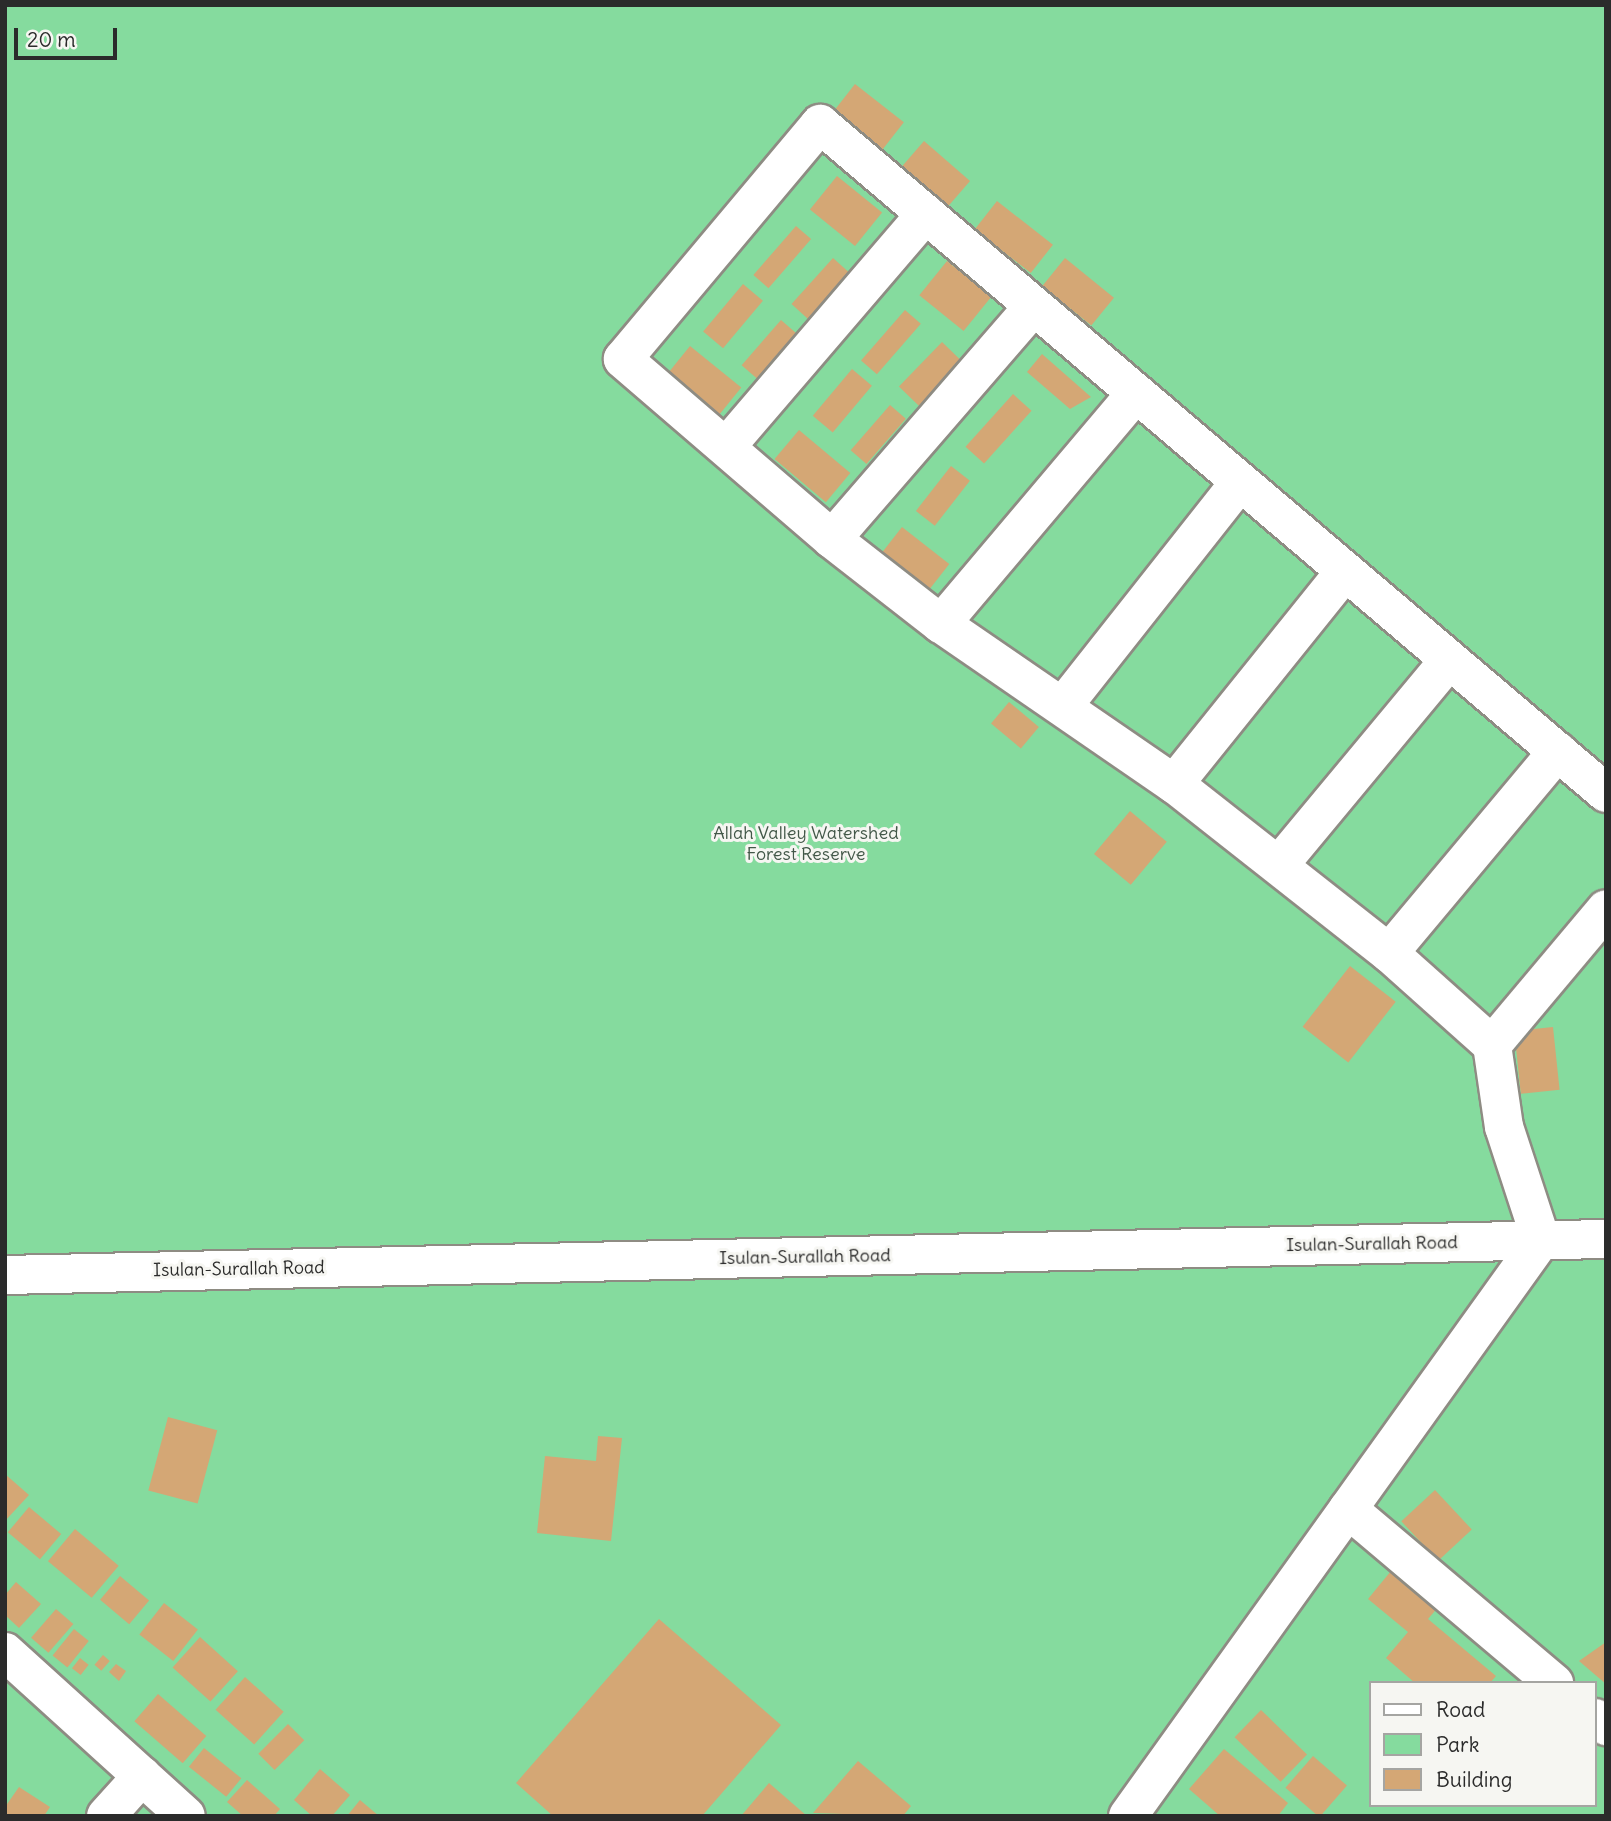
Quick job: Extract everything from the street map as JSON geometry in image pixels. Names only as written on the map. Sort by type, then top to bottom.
[{"type":"main road","points":[[1128,1816],[1541,1240],[1504,1127],[1496,1090],[1492,1045],[1389,953],[1174,784],[941,624],[832,539],[623,359],[820,124],[1606,793]]},
{"type":"main road","points":[[726,447],[926,214]]},
{"type":"main road","points":[[832,539],[1034,306]]},
{"type":"main road","points":[[941,624],[1136,394]]},
{"type":"main road","points":[[1063,706],[1240,482]]},
{"type":"main road","points":[[1174,784],[1345,571]]},
{"type":"main road","points":[[1279,865],[1449,660]]},
{"type":"main road","points":[[1389,953],[1558,751]]},
{"type":"main road","points":[[1492,1045],[1606,909]]},
{"type":"main road","name":"Isulan-Surallah Road","points":[[5,1275],[1606,1239]]},
{"type":"main road","points":[[1348,1509],[1552,1681]]},
{"type":"main road","points":[[5,1652],[186,1816]]},
{"type":"main road","points":[[106,1816],[142,1776]]},
{"type":"green space","name":"Allah Valley Watershed Forest Reserve","points":[[5,5],[1606,5],[1606,1816],[5,1816]]},
{"type":"building","points":[[855,84],[904,122],[879,154],[830,116]]},
{"type":"building","points":[[924,141],[970,181],[948,206],[902,166]]},
{"type":"building","points":[[837,176],[882,213],[855,246],[810,209]]},
{"type":"building","points":[[997,201],[1053,245],[1031,273],[975,229]]},
{"type":"building","points":[[796,226],[811,239],[768,288],[753,275]]},
{"type":"building","points":[[833,258],[853,276],[812,322],[792,304]]},
{"type":"building","points":[[1065,258],[1114,298],[1091,326],[1042,286]]},
{"type":"building","points":[[947,261],[991,297],[964,331],[919,295]]},
{"type":"building","points":[[743,284],[763,301],[723,348],[703,331]]},
{"type":"building","points":[[905,310],[921,324],[877,374],[861,361]]},
{"type":"building","points":[[781,320],[797,334],[757,379],[742,365]]},
{"type":"building","points":[[942,342],[962,361],[919,406],[899,387]]},
{"type":"building","points":[[690,346],[741,388],[717,417],[666,376]]},
{"type":"building","points":[[1042,354],[1091,397],[1070,409],[1027,372]]},
{"type":"building","points":[[852,369],[872,386],[833,432],[813,416]]},
{"type":"building","points":[[1013,394],[1032,411],[984,463],[965,447]]},
{"type":"building","points":[[890,405],[906,419],[866,464],[851,450]]},
{"type":"building","points":[[799,430],[850,473],[826,502],[775,459]]},
{"type":"building","points":[[951,466],[970,481],[935,526],[916,511]]},
{"type":"building","points":[[902,527],[949,564],[924,596],[877,559]]},
{"type":"building","points":[[1009,702],[1039,727],[1021,749],[991,723]]},
{"type":"building","points":[[1130,811],[1167,842],[1131,885],[1094,854]]},
{"type":"building","points":[[1350,966],[1396,1002],[1348,1062],[1303,1027]]},
{"type":"building","points":[[1553,1027],[1560,1090],[1521,1094],[1514,1031]]},
{"type":"building","points":[[168,1417],[217,1430],[198,1504],[148,1490]]},
{"type":"building","points":[[598,1436],[622,1438],[611,1541],[537,1533],[545,1456],[596,1461]]},
{"type":"building","points":[[5,1474],[29,1495],[5,1521]]},
{"type":"building","points":[[1435,1490],[1472,1529],[1438,1561],[1401,1521]]},
{"type":"building","points":[[29,1507],[61,1534],[40,1559],[8,1532]]},
{"type":"building","points":[[75,1529],[119,1566],[92,1598],[48,1561]]},
{"type":"building","points":[[1400,1560],[1446,1598],[1428,1619],[1496,1676],[1492,1681],[1413,1681],[1386,1658],[1408,1632],[1368,1599]]},
{"type":"building","points":[[120,1576],[149,1600],[129,1624],[100,1600]]},
{"type":"building","points":[[16,1582],[41,1604],[19,1628],[5,1615],[5,1595]]},
{"type":"building","points":[[164,1603],[198,1629],[173,1661],[139,1635]]},
{"type":"building","points":[[56,1609],[73,1624],[48,1653],[31,1638]]},
{"type":"building","points":[[659,1619],[781,1725],[702,1816],[553,1816],[516,1783]]},
{"type":"building","points":[[74,1629],[89,1641],[67,1667],[53,1655]]},
{"type":"building","points":[[200,1637],[238,1671],[210,1702],[173,1667]]},
{"type":"building","points":[[1606,1642],[1606,1684],[1579,1661]]},
{"type":"building","points":[[103,1655],[110,1661],[101,1671],[94,1665]]},
{"type":"building","points":[[80,1658],[89,1665],[81,1675],[72,1668]]},
{"type":"building","points":[[116,1664],[126,1671],[119,1681],[109,1672]]},
{"type":"building","points":[[245,1677],[284,1712],[254,1744],[216,1710]]},
{"type":"building","points":[[158,1694],[206,1736],[183,1763],[134,1721]]},
{"type":"building","points":[[1261,1710],[1307,1754],[1281,1782],[1235,1737]]},
{"type":"building","points":[[288,1724],[304,1740],[275,1770],[258,1754]]},
{"type":"building","points":[[204,1748],[241,1778],[226,1797],[189,1767]]},
{"type":"building","points":[[1224,1749],[1288,1803],[1278,1816],[1220,1816],[1189,1789]]},
{"type":"building","points":[[1313,1756],[1347,1786],[1320,1816],[1285,1788]]},
{"type":"building","points":[[858,1761],[911,1806],[903,1816],[813,1813]]},
{"type":"building","points":[[320,1769],[350,1795],[332,1816],[312,1816],[294,1800]]},
{"type":"building","points":[[247,1780],[280,1809],[274,1816],[243,1816],[227,1802]]},
{"type":"building","points":[[769,1783],[807,1816],[741,1816]]},
{"type":"building","points":[[19,1787],[50,1807],[44,1816],[5,1816],[5,1807]]},
{"type":"building","points":[[360,1800],[379,1816],[347,1816]]}]
